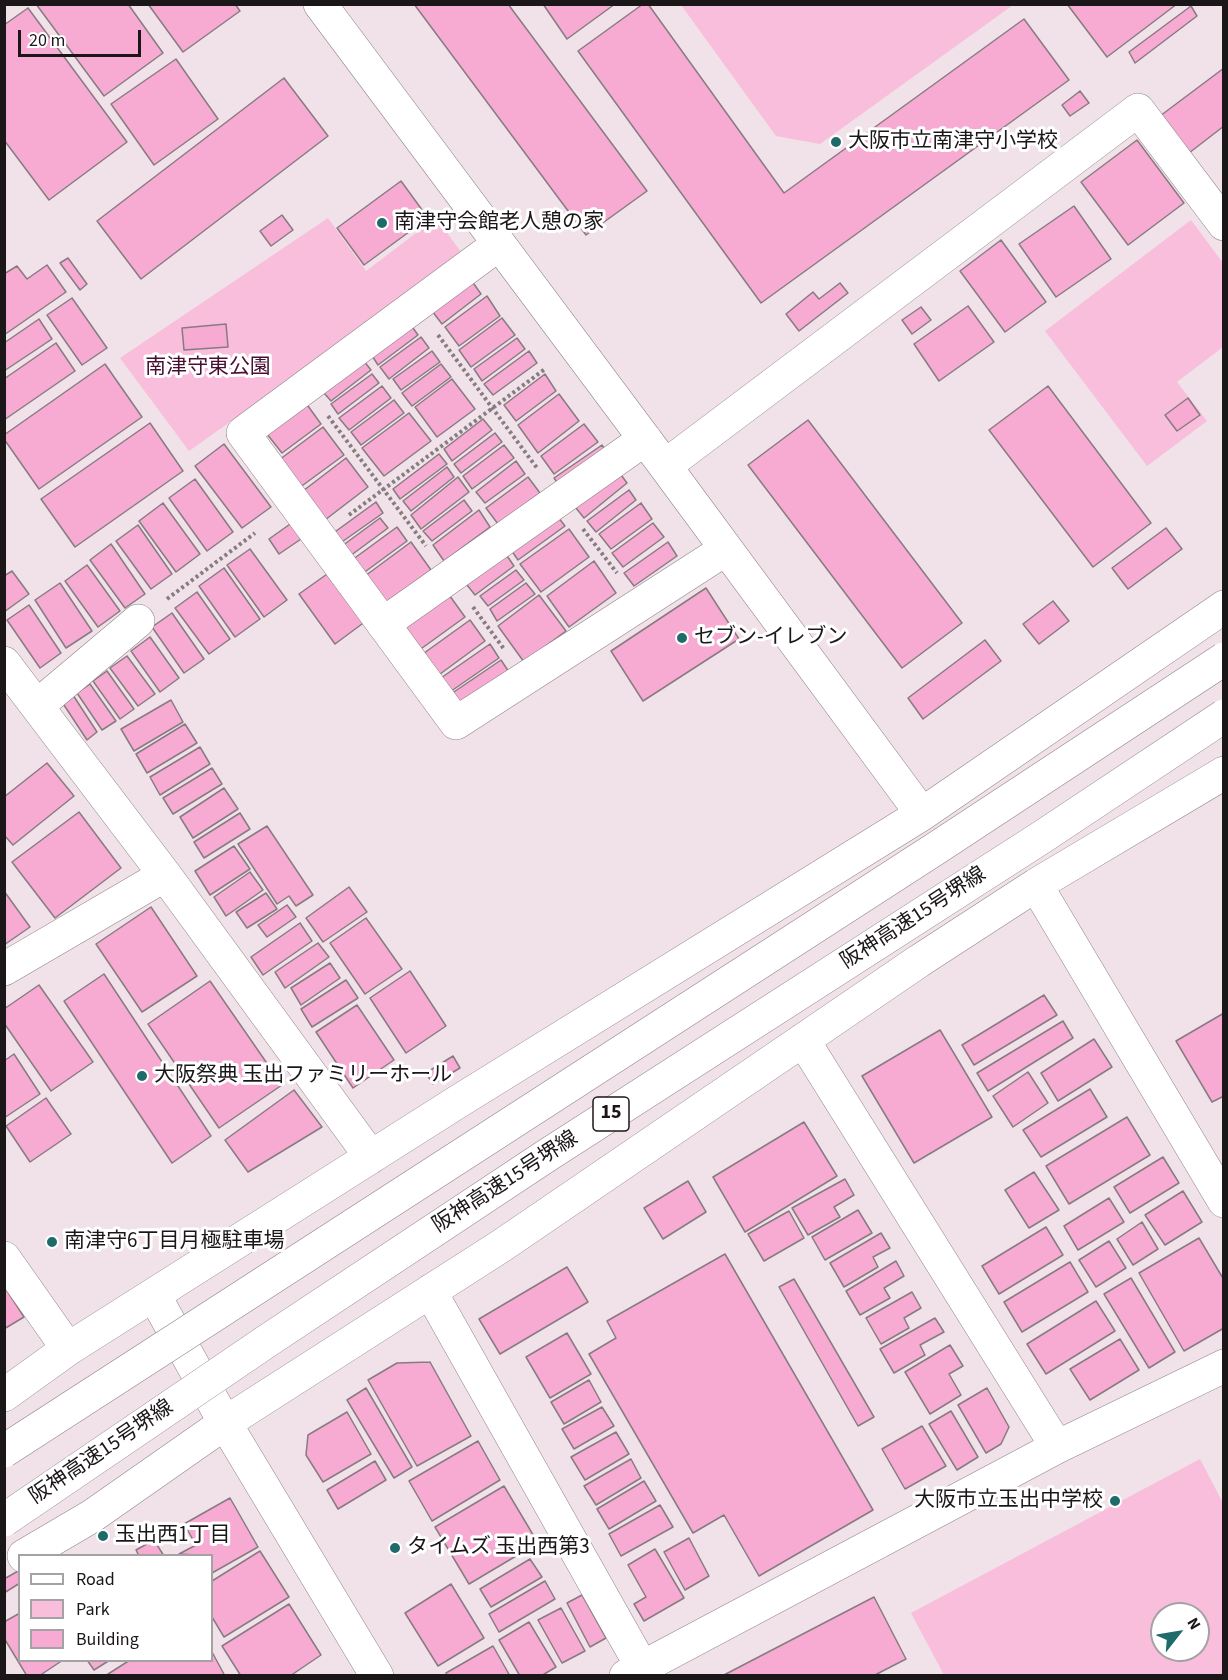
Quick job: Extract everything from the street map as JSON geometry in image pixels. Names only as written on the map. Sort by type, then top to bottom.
[{"type":"main road","points":[[320,4],[922,814]]},
{"type":"main road","points":[[665,466],[1138,110],[1224,224]]},
{"type":"main road","points":[[499,244],[243,433],[456,723],[726,549]]},
{"type":"main road","points":[[384,624],[645,439]]},
{"type":"main road","points":[[4,1395],[68,1349],[371,1157],[922,814],[1224,607]]},
{"type":"main road","points":[[37,706],[138,621]]},
{"type":"main road","name":"15","points":[[4,1450],[935,849],[1224,659]]},
{"type":"main road","points":[[4,663],[165,875],[371,1157]]},
{"type":"main road","name":"阪神高速15号堺線","points":[[4,1520],[306,1314],[546,1156],[1042,837],[1224,716]]},
{"type":"main road","points":[[27,1554],[92,1516],[225,1423],[501,1246],[803,1040],[1036,885],[1224,773]]},
{"type":"main road","points":[[4,969],[165,875]]},
{"type":"main road","points":[[1036,885],[1224,1201]]},
{"type":"main road","points":[[803,1040],[1057,1447]]},
{"type":"main road","points":[[4,1258],[68,1349]]},
{"type":"main road","points":[[430,1291],[638,1673],[1057,1447],[1224,1365]]},
{"type":"main road","points":[[154,1295],[225,1423],[377,1676]]},
{"type":"main road","points":[[4,1567],[18,1559]]},
{"type":"path","points":[[416,305],[560,500],[641,604]]},
{"type":"path","points":[[319,537],[553,363]]},
{"type":"path","points":[[306,387],[526,678]]},
{"type":"path","points":[[138,621],[255,533]]},
{"type":"green space","points":[[681,5],[1013,5],[820,144],[776,136]]},
{"type":"green space","name":"南津守東公園","points":[[328,218],[366,271],[436,218],[464,256],[189,451],[120,358]]},
{"type":"green space","points":[[1191,220],[1223,263],[1223,347],[1177,382],[1207,421],[1147,466],[1045,331]]},
{"type":"green space","points":[[1200,1459],[1223,1503],[1223,1675],[944,1675],[911,1613]]},
{"type":"building","points":[[36,4],[128,4],[163,53],[104,96]]},
{"type":"building","points":[[148,4],[235,4],[240,11],[183,52]]},
{"type":"building","points":[[414,4],[508,4],[647,191],[586,235]]},
{"type":"building","points":[[543,4],[615,4],[567,39]]},
{"type":"building","points":[[643,4],[648,4],[784,193],[1024,19],[1069,80],[761,303],[578,51]]},
{"type":"building","points":[[1067,4],[1177,4],[1107,57]]},
{"type":"building","points":[[1191,6],[1197,16],[1135,63],[1129,52]]},
{"type":"building","points":[[28,8],[127,142],[49,200],[4,140],[4,25]]},
{"type":"building","points":[[176,59],[218,119],[154,165],[111,104]]},
{"type":"building","points":[[1224,68],[1224,126],[1189,153],[1160,116]]},
{"type":"building","points":[[284,78],[328,136],[141,279],[97,221]]},
{"type":"building","points":[[1080,91],[1089,103],[1070,116],[1062,105]]},
{"type":"building","points":[[1137,140],[1184,203],[1128,245],[1081,182]]},
{"type":"building","points":[[401,181],[428,218],[364,265],[337,228]]},
{"type":"building","points":[[1074,206],[1111,259],[1056,297],[1019,244]]},
{"type":"building","points":[[282,215],[293,230],[271,246],[260,231]]},
{"type":"building","points":[[1001,240],[1046,302],[1005,332],[960,271]]},
{"type":"building","points":[[68,258],[87,284],[80,290],[60,263]]},
{"type":"building","points":[[47,265],[66,292],[4,335],[4,274],[17,266],[27,279]]},
{"type":"building","points":[[469,277],[481,294],[442,324],[429,307]]},
{"type":"building","points":[[840,283],[848,293],[799,331],[786,314],[813,292],[819,299]]},
{"type":"building","points":[[487,296],[500,316],[459,346],[445,327]]},
{"type":"building","points":[[72,298],[107,348],[82,365],[47,315]]},
{"type":"building","points":[[968,306],[994,342],[939,381],[914,344]]},
{"type":"building","points":[[921,307],[931,320],[912,334],[902,320]]},
{"type":"building","points":[[502,318],[515,335],[471,367],[459,350]]},
{"type":"building","points":[[39,319],[52,339],[4,371],[4,343]]},
{"type":"building","points":[[408,321],[418,335],[378,365],[369,351]]},
{"type":"building","points":[[226,324],[228,347],[184,350],[182,328]]},
{"type":"building","points":[[421,337],[429,348],[389,379],[380,367]]},
{"type":"building","points":[[517,338],[525,349],[482,381],[474,369]]},
{"type":"building","points":[[56,343],[75,371],[4,420],[4,379]]},
{"type":"building","points":[[432,351],[440,362],[401,390],[393,379]]},
{"type":"building","points":[[529,351],[537,363],[493,395],[484,384]]},
{"type":"building","points":[[359,355],[371,370],[331,401],[318,386]]},
{"type":"building","points":[[105,364],[142,417],[39,489],[4,439],[4,435]]},
{"type":"building","points":[[441,364],[451,377],[412,406],[402,393]]},
{"type":"building","points":[[372,374],[379,383],[338,414],[331,404]]},
{"type":"building","points":[[545,374],[556,391],[516,421],[504,405]]},
{"type":"building","points":[[452,379],[475,409],[437,437],[415,407]]},
{"type":"building","points":[[382,386],[391,398],[349,430],[339,418]]},
{"type":"building","points":[[1048,386],[1151,523],[1093,567],[989,430]]},
{"type":"building","points":[[559,394],[579,421],[538,453],[518,425]]},
{"type":"building","points":[[1188,398],[1200,415],[1177,431],[1165,415]]},
{"type":"building","points":[[303,399],[321,424],[282,453],[263,429]]},
{"type":"building","points":[[394,400],[404,413],[361,445],[351,432]]},
{"type":"building","points":[[409,413],[431,441],[384,476],[362,448]]},
{"type":"building","points":[[483,419],[492,430],[452,461],[444,449]]},
{"type":"building","points":[[808,420],[962,623],[902,668],[748,465]]},
{"type":"building","points":[[150,423],[183,471],[75,547],[41,499]]},
{"type":"building","points":[[584,424],[598,442],[554,474],[541,456]]},
{"type":"building","points":[[323,427],[344,455],[299,488],[279,460]]},
{"type":"building","points":[[495,433],[502,442],[461,473],[454,464]]},
{"type":"building","points":[[224,444],[271,507],[242,528],[195,466]]},
{"type":"building","points":[[504,445],[514,458],[472,489],[463,476]]},
{"type":"building","points":[[602,445],[609,456],[562,489],[554,478]]},
{"type":"building","points":[[439,454],[447,464],[400,499],[393,489]]},
{"type":"building","points":[[346,458],[368,487],[321,523],[299,494]]},
{"type":"building","points":[[516,461],[525,474],[485,503],[476,492]]},
{"type":"building","points":[[447,467],[454,477],[411,511],[403,501]]},
{"type":"building","points":[[616,468],[627,483],[584,518],[572,503]]},
{"type":"building","points":[[458,477],[469,492],[421,529],[411,515]]},
{"type":"building","points":[[528,477],[540,493],[498,524],[486,508]]},
{"type":"building","points":[[195,479],[233,532],[207,551],[169,498]]},
{"type":"building","points":[[629,490],[636,500],[596,532],[587,521]]},
{"type":"building","points":[[464,500],[472,511],[432,541],[423,531]]},
{"type":"building","points":[[376,502],[383,513],[339,544],[332,534]]},
{"type":"building","points":[[163,503],[200,554],[176,572],[139,521]]},
{"type":"building","points":[[641,503],[652,519],[611,549],[599,534]]},
{"type":"building","points":[[479,510],[490,527],[444,561],[433,545]]},
{"type":"building","points":[[555,513],[565,526],[518,560],[509,547]]},
{"type":"building","points":[[380,518],[388,528],[350,556],[342,546]]},
{"type":"building","points":[[293,522],[304,537],[279,554],[269,539]]},
{"type":"building","points":[[653,523],[664,537],[623,567],[612,553]]},
{"type":"building","points":[[138,525],[172,574],[151,589],[116,541]]},
{"type":"building","points":[[397,527],[407,541],[362,574],[352,560]]},
{"type":"building","points":[[1166,528],[1182,549],[1128,589],[1112,568]]},
{"type":"building","points":[[569,529],[589,557],[541,592],[520,564]]},
{"type":"building","points":[[411,542],[431,570],[385,603],[365,576]]},
{"type":"building","points":[[668,542],[677,556],[634,586],[624,573]]},
{"type":"building","points":[[111,544],[145,594],[125,608],[90,560]]},
{"type":"building","points":[[250,549],[287,600],[264,617],[227,565]]},
{"type":"building","points":[[503,550],[514,566],[475,595],[463,580]]},
{"type":"building","points":[[594,561],[616,593],[569,627],[547,596]]},
{"type":"building","points":[[87,565],[120,611],[98,627],[65,581]]},
{"type":"building","points":[[224,568],[260,619],[235,637],[199,586]]},
{"type":"building","points":[[516,570],[524,580],[488,606],[480,596]]},
{"type":"building","points":[[12,571],[29,594],[4,612],[4,576]]},
{"type":"building","points":[[330,572],[366,621],[335,644],[299,594]]},
{"type":"building","points":[[60,583],[92,631],[66,648],[35,600]]},
{"type":"building","points":[[526,583],[535,594],[497,621],[490,609]]},
{"type":"building","points":[[706,588],[739,639],[643,701],[611,651]]},
{"type":"building","points":[[197,592],[230,639],[209,654],[175,608]]},
{"type":"building","points":[[447,592],[465,617],[418,651],[400,626]]},
{"type":"building","points":[[539,595],[566,631],[524,662],[498,626]]},
{"type":"building","points":[[1053,601],[1069,621],[1039,644],[1023,624]]},
{"type":"building","points":[[29,605],[61,653],[40,668],[7,620]]},
{"type":"building","points":[[172,613],[204,659],[184,673],[152,627]]},
{"type":"building","points":[[470,620],[485,641],[436,677],[420,656]]},
{"type":"building","points":[[150,637],[179,678],[160,692],[131,651]]},
{"type":"building","points":[[985,640],[1001,661],[923,719],[908,698]]},
{"type":"building","points":[[490,644],[499,658],[447,694],[438,680]]},
{"type":"building","points":[[127,656],[155,694],[138,706],[110,668]]},
{"type":"building","points":[[501,660],[511,675],[458,711],[448,696]]},
{"type":"building","points":[[107,671],[134,709],[120,719],[93,681]]},
{"type":"building","points":[[90,684],[116,721],[102,730],[77,693]]},
{"type":"building","points":[[73,695],[97,732],[87,740],[62,702]]},
{"type":"building","points":[[171,700],[183,722],[134,751],[121,729]]},
{"type":"building","points":[[185,724],[197,743],[147,773],[136,754]]},
{"type":"building","points":[[200,747],[210,764],[160,795],[150,777]]},
{"type":"building","points":[[47,763],[74,796],[13,845],[4,835],[4,797]]},
{"type":"building","points":[[212,768],[222,784],[173,814],[163,798]]},
{"type":"building","points":[[224,788],[238,809],[193,838],[180,817]]},
{"type":"building","points":[[79,812],[121,868],[55,918],[12,862]]},
{"type":"building","points":[[240,813],[250,829],[204,858],[194,842]]},
{"type":"building","points":[[267,826],[313,895],[296,906],[289,896],[277,904],[238,844]]},
{"type":"building","points":[[234,846],[250,869],[210,895],[195,871]]},
{"type":"building","points":[[250,872],[263,890],[226,916],[214,897]]},
{"type":"building","points":[[349,887],[367,912],[323,942],[306,918]]},
{"type":"building","points":[[4,891],[30,927],[4,945]]},
{"type":"building","points":[[266,893],[277,909],[247,928],[236,912]]},
{"type":"building","points":[[287,905],[296,917],[267,937],[258,925]]},
{"type":"building","points":[[151,907],[197,976],[142,1012],[96,944]]},
{"type":"building","points":[[366,918],[402,969],[365,994],[330,943]]},
{"type":"building","points":[[300,923],[312,941],[263,975],[251,957]]},
{"type":"building","points":[[318,943],[329,957],[285,988],[275,972]]},
{"type":"building","points":[[330,963],[340,978],[301,1005],[291,988]]},
{"type":"building","points":[[410,971],[446,1026],[406,1053],[370,998]]},
{"type":"building","points":[[104,974],[211,1136],[172,1163],[64,1001]]},
{"type":"building","points":[[346,980],[358,998],[312,1027],[301,1009]]},
{"type":"building","points":[[210,981],[282,1085],[219,1128],[148,1024]]},
{"type":"building","points":[[39,985],[93,1062],[51,1091],[4,1023],[4,1009]]},
{"type":"building","points":[[1044,995],[1057,1015],[974,1065],[962,1045]]},
{"type":"building","points":[[357,1005],[394,1060],[353,1088],[316,1032]]},
{"type":"building","points":[[1224,1013],[1224,1096],[1212,1102],[1176,1041]]},
{"type":"building","points":[[1063,1021],[1073,1038],[988,1091],[977,1073]]},
{"type":"building","points":[[940,1030],[992,1117],[914,1163],[862,1076]]},
{"type":"building","points":[[1094,1039],[1112,1067],[1058,1101],[1041,1073]]},
{"type":"building","points":[[14,1054],[40,1094],[4,1118],[4,1061]]},
{"type":"building","points":[[453,1056],[460,1068],[433,1084],[426,1073]]},
{"type":"building","points":[[1028,1072],[1048,1103],[1013,1127],[993,1096]]},
{"type":"building","points":[[1090,1089],[1107,1117],[1041,1157],[1023,1130]]},
{"type":"building","points":[[294,1090],[322,1127],[248,1172],[225,1140]]},
{"type":"building","points":[[46,1098],[71,1134],[30,1162],[6,1126]]},
{"type":"building","points":[[1127,1117],[1150,1155],[1069,1204],[1046,1166]]},
{"type":"building","points":[[804,1122],[837,1176],[745,1232],[713,1177]]},
{"type":"building","points":[[1163,1157],[1179,1183],[1130,1213],[1114,1187]]},
{"type":"building","points":[[1034,1172],[1059,1210],[1029,1228],[1005,1190]]},
{"type":"building","points":[[845,1179],[854,1195],[834,1207],[840,1217],[808,1235],[792,1208]]},
{"type":"building","points":[[688,1181],[706,1212],[663,1239],[644,1208]]},
{"type":"building","points":[[1183,1191],[1202,1222],[1165,1245],[1145,1215]]},
{"type":"building","points":[[1109,1198],[1124,1222],[1078,1250],[1064,1226]]},
{"type":"building","points":[[858,1210],[872,1233],[825,1260],[812,1237]]},
{"type":"building","points":[[789,1211],[804,1238],[764,1261],[748,1234]]},
{"type":"building","points":[[1142,1222],[1158,1249],[1133,1265],[1117,1239]]},
{"type":"building","points":[[1046,1227],[1063,1255],[999,1294],[982,1266]]},
{"type":"building","points":[[881,1233],[890,1248],[873,1257],[878,1267],[844,1287],[830,1263]]},
{"type":"building","points":[[1199,1238],[1224,1280],[1224,1328],[1184,1351],[1139,1273]]},
{"type":"building","points":[[1109,1241],[1126,1268],[1096,1287],[1079,1260]]},
{"type":"building","points":[[725,1254],[873,1510],[759,1576],[724,1515],[693,1533],[589,1354],[616,1338],[607,1321]]},
{"type":"building","points":[[896,1261],[904,1276],[884,1288],[890,1298],[860,1315],[846,1291]]},
{"type":"building","points":[[1070,1262],[1088,1292],[1022,1332],[1004,1302]]},
{"type":"building","points":[[567,1267],[588,1302],[500,1354],[479,1319]]},
{"type":"building","points":[[1131,1278],[1175,1352],[1149,1368],[1104,1294]]},
{"type":"building","points":[[794,1279],[874,1417],[858,1426],[779,1287]]},
{"type":"building","points":[[4,1286],[24,1317],[4,1329]]},
{"type":"building","points":[[912,1292],[921,1308],[904,1318],[909,1328],[881,1344],[866,1318]]},
{"type":"building","points":[[1096,1301],[1115,1331],[1046,1374],[1027,1344]]},
{"type":"building","points":[[935,1318],[944,1332],[920,1345],[925,1355],[894,1373],[880,1349]]},
{"type":"building","points":[[567,1333],[591,1374],[550,1398],[526,1357]]},
{"type":"building","points":[[1120,1339],[1139,1370],[1090,1400],[1070,1369]]},
{"type":"building","points":[[950,1345],[963,1366],[949,1374],[961,1395],[930,1414],[905,1372]]},
{"type":"building","points":[[430,1362],[471,1436],[417,1466],[368,1380],[397,1363]]},
{"type":"building","points":[[589,1380],[601,1402],[564,1424],[551,1402]]},
{"type":"building","points":[[366,1388],[412,1467],[394,1478],[347,1400]]},
{"type":"building","points":[[987,1388],[1009,1427],[1001,1444],[986,1453],[958,1405]]},
{"type":"building","points":[[602,1407],[614,1426],[574,1449],[562,1429]]},
{"type":"building","points":[[951,1411],[978,1457],[957,1470],[929,1424]]},
{"type":"building","points":[[347,1412],[371,1454],[323,1482],[306,1455],[308,1435]]},
{"type":"building","points":[[922,1426],[946,1466],[905,1489],[882,1449]]},
{"type":"building","points":[[616,1432],[629,1454],[585,1480],[571,1457]]},
{"type":"building","points":[[478,1441],[500,1480],[432,1521],[409,1481]]},
{"type":"building","points":[[631,1459],[641,1478],[596,1505],[584,1486]]},
{"type":"building","points":[[375,1461],[386,1480],[338,1509],[327,1490]]},
{"type":"building","points":[[644,1481],[656,1501],[609,1529],[597,1509]]},
{"type":"building","points":[[504,1486],[538,1543],[469,1584],[435,1527]]},
{"type":"building","points":[[230,1498],[258,1547],[213,1572],[213,1554],[179,1554],[196,1545],[184,1524]]},
{"type":"building","points":[[660,1505],[673,1527],[621,1556],[609,1534]]},
{"type":"building","points":[[689,1538],[709,1576],[685,1590],[664,1552]]},
{"type":"building","points":[[154,1540],[163,1554],[138,1554],[136,1550]]},
{"type":"building","points":[[655,1549],[684,1598],[644,1621],[634,1604],[646,1597],[628,1565]]},
{"type":"building","points":[[260,1551],[289,1597],[224,1637],[213,1619],[213,1580]]},
{"type":"building","points":[[530,1559],[542,1577],[491,1607],[480,1589]]},
{"type":"building","points":[[18,1571],[18,1584],[4,1593],[4,1579]]},
{"type":"building","points":[[545,1581],[555,1599],[499,1632],[489,1614]]},
{"type":"building","points":[[451,1584],[484,1638],[438,1666],[405,1613]]},
{"type":"building","points":[[582,1595],[606,1638],[590,1647],[567,1603]]},
{"type":"building","points":[[874,1597],[906,1659],[873,1676],[722,1676]]},
{"type":"building","points":[[289,1604],[321,1655],[290,1676],[241,1676],[222,1646]]},
{"type":"building","points":[[561,1608],[585,1651],[562,1663],[538,1620]]},
{"type":"building","points":[[18,1614],[18,1661],[4,1638],[4,1622]]},
{"type":"building","points":[[529,1622],[556,1667],[541,1676],[520,1676],[499,1640]]},
{"type":"building","points":[[493,1646],[510,1676],[447,1676],[446,1673]]},
{"type":"building","points":[[213,1654],[225,1676],[105,1676],[127,1662],[213,1662]]},
{"type":"building","points":[[19,1662],[60,1662],[39,1676],[27,1676]]},
{"type":"building","points":[[88,1662],[107,1662],[94,1670]]},
{"type":"place","name":"大阪市立南津守小学校","points":[[836,142]]},
{"type":"place","name":"南津守会館老人憩の家","points":[[382,223]]},
{"type":"place","name":"セブン-イレブン","points":[[682,638]]},
{"type":"place","name":"大阪祭典 玉出ファミリーホール","points":[[142,1076]]},
{"type":"place","name":"南津守6丁目月極駐車場","points":[[52,1242]]},
{"type":"place","name":"大阪市立玉出中学校","points":[[1115,1501]]},
{"type":"place","name":"玉出西1丁目","points":[[103,1536]]},
{"type":"place","name":"タイムズ 玉出西第3","points":[[395,1548]]}]
